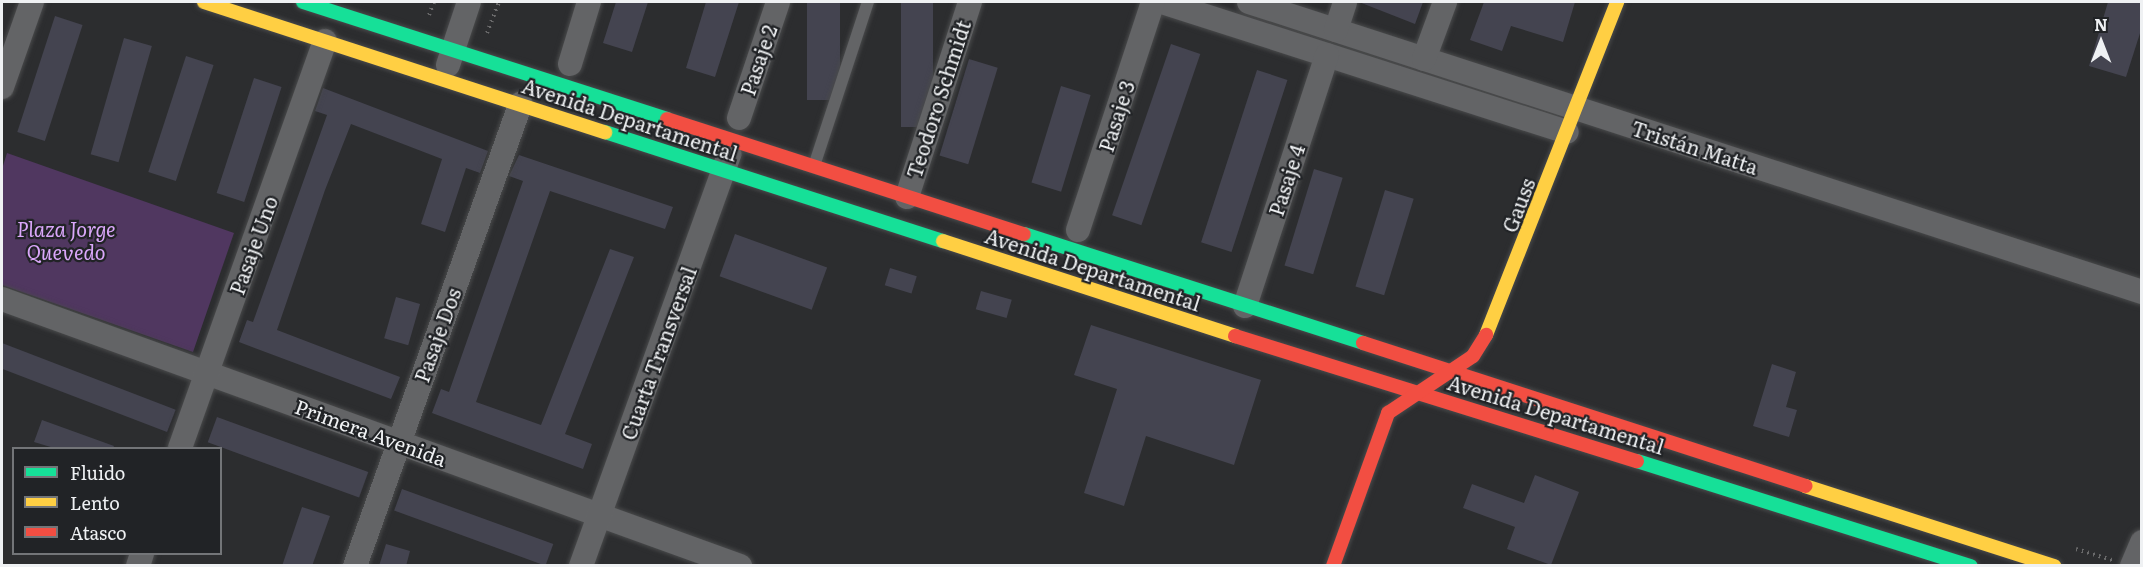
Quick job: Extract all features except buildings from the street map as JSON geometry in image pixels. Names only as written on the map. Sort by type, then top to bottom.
[{"type":"main road","name":"Avenida Departamental","points":[[204,2],[1416,393],[1971,566]]},
{"type":"main road","name":"Avenida Departamental","points":[[303,2],[339,7],[452,50],[736,130],[814,167],[2018,560],[2054,566]]},
{"type":"main road","name":"Gauss","points":[[1333,566],[1388,413],[1416,393],[1448,375],[1483,342],[1617,2]]},
{"type":"street","points":[[2,87],[32,2]]},
{"type":"street","points":[[444,79],[469,2]]},
{"type":"street","points":[[570,64],[589,2]]},
{"type":"street","name":"Pasaje 2","points":[[736,130],[778,2]]},
{"type":"street","name":"Teodoro Schmidt","points":[[907,197],[970,2]]},
{"type":"street","name":"Pasaje 3","points":[[1078,230],[1154,2]]},
{"type":"street","points":[[1162,2],[1567,132]]},
{"type":"street","name":"Tristán Matta","points":[[1249,2],[2142,292]]},
{"type":"street","points":[[1336,30],[1345,2]]},
{"type":"street","points":[[1424,59],[1444,2]]},
{"type":"street","name":"Pasaje Uno","points":[[180,447],[325,41]]},
{"type":"street","name":"Pasaje 4","points":[[1245,306],[1328,55]]},
{"type":"street","name":"Pasaje Dos","points":[[355,566],[520,105]]},
{"type":"street","name":"Cuarta Transversal","points":[[581,566],[736,130]]},
{"type":"street","name":"Primera Avenida","points":[[2,299],[740,566]]},
{"type":"street","points":[[2132,566],[2142,542]]},
{"type":"lane","points":[[814,167],[868,2]]},
{"type":"path","points":[[428,19],[434,2]]},
{"type":"path","points":[[486,37],[499,2]]},
{"type":"green space","name":"Plaza Jorge Quevedo","points":[[7,153],[234,233],[193,352],[2,285],[2,169]]},
{"type":"traffic: fast","points":[[303,2],[667,119]]},
{"type":"traffic: fast","points":[[605,132],[943,241]]},
{"type":"traffic: fast","points":[[1024,234],[1363,343]]},
{"type":"traffic: fast","points":[[1637,461],[1971,566]]},
{"type":"traffic: slow","points":[[204,2],[605,132]]},
{"type":"traffic: slow","points":[[1486,335],[1617,2]]},
{"type":"traffic: slow","points":[[943,241],[1235,336]]},
{"type":"traffic: slow","points":[[1805,486],[2054,566]]},
{"type":"traffic: jam","points":[[667,119],[1024,234]]},
{"type":"traffic: jam","points":[[1333,566],[1388,413],[1473,356],[1486,335]]},
{"type":"traffic: jam","points":[[1235,336],[1637,461]]},
{"type":"traffic: jam","points":[[1363,343],[1805,486]]}]
